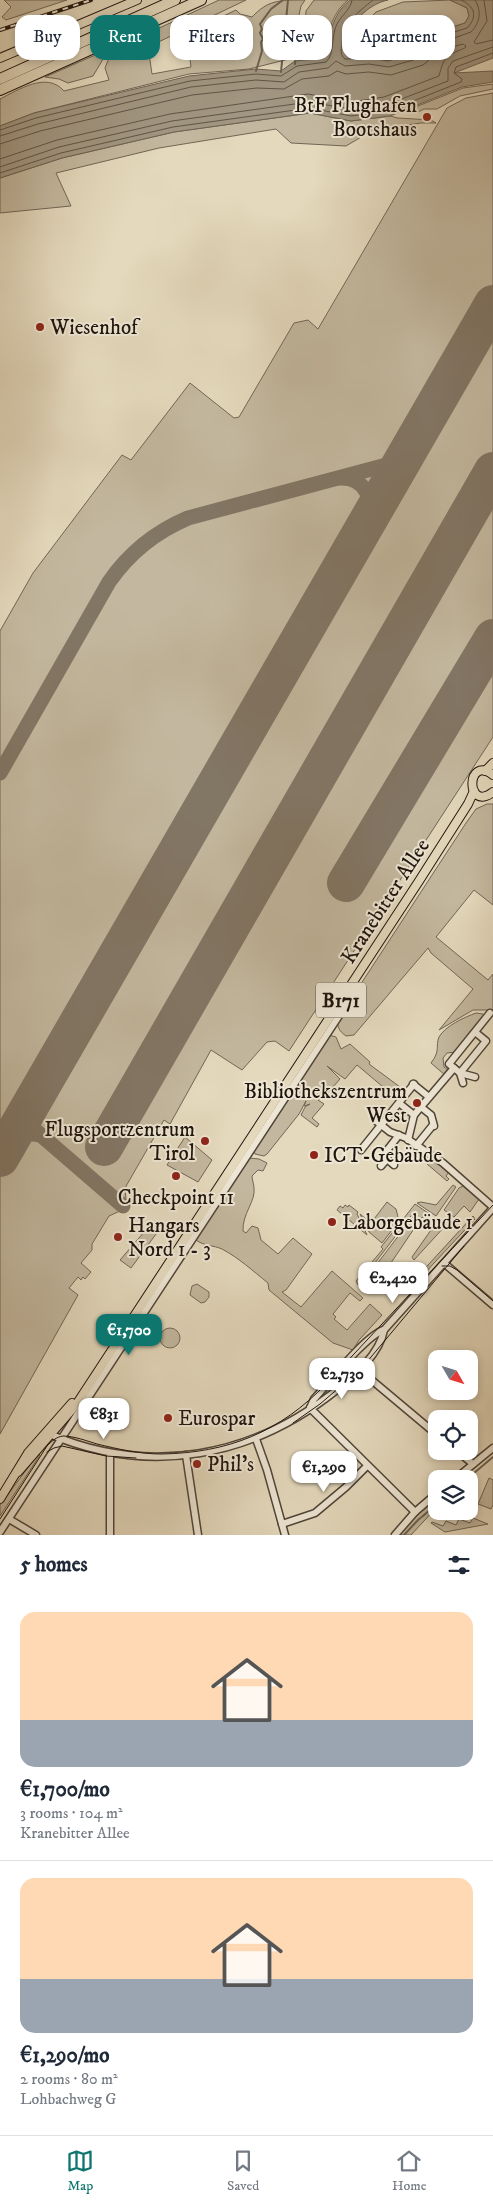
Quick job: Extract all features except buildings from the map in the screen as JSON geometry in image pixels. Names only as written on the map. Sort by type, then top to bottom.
[{"type":"highway","points":[[0,79],[175,0]]},
{"type":"highway","points":[[0,90],[201,0]]},
{"type":"main road","points":[[0,58],[137,0]]},
{"type":"main road","name":"B171","points":[[477,793],[471,784],[472,778],[477,772],[485,771],[493,763]]},
{"type":"main road","points":[[485,771],[493,775]]},
{"type":"main road","points":[[477,793],[492,794]]},
{"type":"main road","name":"Kranebitter Allee","points":[[0,1499],[28,1453],[84,1392],[477,793]]},
{"type":"street","name":"Kranebitter Allee","points":[[0,1532],[352,996]]},
{"type":"street","points":[[475,1077],[460,1073],[449,1064],[490,1013]]},
{"type":"street","points":[[460,1073],[486,1041],[475,1032]]},
{"type":"street","points":[[464,1046],[475,1054]]},
{"type":"street","points":[[408,1140],[414,1115],[454,1068]]},
{"type":"street","points":[[460,1073],[463,1083]]},
{"type":"street","points":[[361,1150],[379,1123],[414,1084],[430,1097]]},
{"type":"street","points":[[399,1102],[414,1115]]},
{"type":"street","points":[[416,1146],[434,1126],[431,1114],[421,1107]]},
{"type":"street","points":[[48,1433],[110,1453],[152,1457],[186,1455],[221,1449],[256,1439],[285,1425],[319,1404],[359,1370],[382,1337],[384,1330],[445,1264],[493,1208],[443,1163],[408,1140],[390,1132],[379,1123]]},
{"type":"street","points":[[381,1166],[387,1159],[388,1149],[399,1135]]},
{"type":"street","points":[[387,1159],[394,1165]]},
{"type":"street","points":[[445,1264],[493,1305]]},
{"type":"street","points":[[310,1408],[314,1399],[376,1332],[384,1330]]},
{"type":"street","points":[[348,1362],[356,1359],[359,1370],[428,1427]]},
{"type":"street","points":[[348,1362],[347,1369],[359,1370]]},
{"type":"street","points":[[310,1408],[415,1512]]},
{"type":"street","points":[[256,1439],[285,1535]]},
{"type":"street","points":[[466,1470],[493,1448]]},
{"type":"street","points":[[110,1453],[110,1535]]},
{"type":"street","points":[[186,1455],[198,1535]]},
{"type":"street","points":[[468,1460],[473,1464]]},
{"type":"street","points":[[282,1524],[315,1513],[346,1488],[368,1466]]},
{"type":"street","points":[[395,1535],[415,1512],[428,1501]]},
{"type":"street","points":[[9,1519],[36,1535]]},
{"type":"shaded area","points":[[4,0],[67,0],[21,15],[15,15],[15,17],[6,20],[2,17],[11,7]]},
{"type":"shaded area","points":[[219,0],[246,0],[215,15],[187,15]]},
{"type":"shaded area","points":[[305,0],[299,15],[263,15],[263,60],[285,60],[249,69],[189,74],[34,113],[0,126],[0,99],[24,87],[41,82],[57,85],[64,91],[109,80],[105,68],[108,60],[150,60],[152,74],[191,67],[190,60],[253,60],[253,16],[263,7],[275,2]]},
{"type":"shaded area","points":[[314,0],[348,0],[337,12],[332,22],[332,15],[306,15],[306,11]]},
{"type":"shaded area","points":[[450,0],[467,8],[469,16],[465,23],[455,26],[455,15],[373,15],[376,12],[403,2]]},
{"type":"shaded area","points":[[236,10],[244,15],[226,15]]},
{"type":"shaded area","points":[[170,23],[170,36],[160,41],[160,28]]},
{"type":"shaded area","points":[[90,57],[90,60],[102,60],[93,76],[68,83],[59,79],[45,77]]},
{"type":"shaded area","points":[[493,84],[493,89],[460,96],[437,109],[424,109],[416,113],[408,110],[463,88]]},
{"type":"shaded area","points":[[493,93],[493,737],[289,1051],[275,1041],[267,1042],[242,1070],[211,1050],[170,1124],[164,1120],[125,1188],[126,1200],[120,1211],[109,1216],[92,1244],[92,1250],[81,1263],[91,1272],[85,1279],[83,1277],[81,1280],[78,1277],[69,1288],[78,1295],[0,1434],[0,631],[33,573],[122,455],[131,460],[190,383],[234,418],[239,417],[294,323],[308,320],[318,329],[447,108],[466,98]]},
{"type":"shaded area","points":[[310,113],[351,121],[390,116],[431,120],[436,123],[421,123],[373,130],[346,146],[291,143],[276,129],[159,148],[56,173],[71,206],[0,213],[0,178],[62,158],[174,132]]},
{"type":"shaded area","points":[[487,804],[493,804],[493,905],[474,890],[436,937],[488,980],[493,974],[493,1010],[473,1010],[439,1030],[473,989],[431,953],[428,948],[354,1035],[346,1036],[339,1029],[338,1019],[466,823],[476,809]]},
{"type":"shaded area","points":[[476,1013],[485,1016],[475,1029],[472,1029],[468,1038],[456,1052],[447,1053],[443,1058],[444,1067],[449,1071],[445,1075],[431,1063],[437,1052],[439,1037],[450,1026]]},
{"type":"shaded area","points":[[329,1035],[336,1037],[341,1049],[350,1044],[370,1062],[369,1064],[400,1087],[395,1097],[357,1065],[345,1079],[327,1066],[340,1079],[324,1097],[318,1100],[324,1104],[312,1118],[319,1124],[317,1127],[301,1115],[305,1107],[310,1104],[304,1106],[306,1101],[299,1114],[267,1154],[264,1156],[255,1154],[253,1150]]},
{"type":"shaded area","points":[[185,1137],[212,1160],[198,1182],[167,1165]]},
{"type":"shaded area","points":[[416,1148],[449,1172],[446,1176],[449,1179],[447,1181],[413,1152]]},
{"type":"shaded area","points":[[249,1158],[259,1159],[267,1163],[263,1171],[258,1170],[252,1176],[254,1193],[243,1225],[243,1231],[246,1233],[252,1226],[258,1228],[261,1240],[278,1254],[293,1238],[312,1254],[286,1290],[282,1292],[301,1307],[332,1271],[363,1298],[360,1301],[350,1293],[333,1314],[336,1317],[334,1319],[347,1330],[370,1304],[382,1315],[359,1340],[353,1350],[333,1343],[269,1290],[268,1283],[234,1256],[222,1249],[196,1240]]},
{"type":"shaded area","points":[[453,1185],[456,1187],[436,1216],[417,1203],[436,1205]]},
{"type":"shaded area","points":[[463,1186],[479,1199],[470,1212],[464,1206],[454,1217],[444,1210],[459,1188]]},
{"type":"shaded area","points":[[387,1202],[396,1209],[399,1221],[382,1243],[369,1232],[360,1214],[371,1223]]},
{"type":"shaded area","points":[[415,1204],[431,1215],[427,1220],[422,1217],[370,1294],[363,1288],[369,1280],[367,1277],[416,1213],[414,1212],[358,1285],[356,1281],[383,1249],[381,1247]]},
{"type":"shaded area","points":[[345,1205],[348,1207],[349,1205],[358,1212],[357,1214],[367,1235],[337,1210],[340,1206],[343,1208]]},
{"type":"shaded area","points":[[473,1216],[475,1219],[409,1290],[407,1288]]},
{"type":"shaded area","points":[[438,1220],[446,1225],[414,1260],[412,1257]]},
{"type":"shaded area","points":[[151,1224],[159,1230],[131,1268],[120,1260]]},
{"type":"shaded area","points":[[197,1284],[209,1292],[209,1297],[205,1302],[201,1303],[190,1295],[192,1286]]},
{"type":"shaded area","points":[[170,1328],[177,1331],[180,1338],[177,1345],[170,1348],[163,1345],[160,1338],[163,1331]]},
{"type":"shaded area","points":[[38,1454],[40,1455],[0,1516],[0,1505]]},
{"type":"shaded area","points":[[489,1478],[493,1480],[493,1505],[491,1509],[478,1504]]},
{"type":"shaded area","points":[[428,1505],[428,1517],[411,1535],[395,1535]]},
{"type":"shaded area","points":[[458,1520],[462,1520],[470,1523],[472,1520],[478,1520],[488,1524],[445,1532],[431,1523],[443,1526],[446,1521],[456,1525]]},
{"type":"water","points":[[350,0],[388,0],[376,4],[362,15],[342,15],[342,60],[455,60],[455,26],[465,23],[469,16],[467,8],[450,0],[493,0],[493,58],[454,73],[493,71],[493,82],[462,87],[390,116],[351,121],[310,113],[174,132],[62,158],[0,178],[0,126],[34,113],[189,76],[256,69],[281,71],[295,61],[332,60],[332,28],[335,19]]},
{"type":"waterway","points":[[256,71],[262,51],[261,42],[263,39],[260,33],[262,29],[260,24],[271,9],[283,0]]},
{"type":"waterway","points":[[281,72],[288,0]]},
{"type":"waterway","points":[[295,60],[295,64]]},
{"type":"waterway","points":[[478,1470],[493,1457]]},
{"type":"waterway","points":[[404,1535],[428,1512]]},
{"type":"taxiway","points":[[478,330],[493,330]]},
{"type":"taxiway","points":[[0,773],[109,582],[125,562],[144,544],[188,518],[394,463],[402,458],[410,448]]},
{"type":"taxiway","points":[[340,478],[356,482],[366,492],[370,507],[367,523]]},
{"type":"taxiway","points":[[33,1101],[30,1116],[35,1130],[123,1206]]},
{"type":"taxiway","points":[[4,1151],[11,1142],[19,1137],[29,1134],[40,1135]]},
{"type":"runway","points":[[0,1158],[493,304]]},
{"type":"runway","points":[[104,1147],[493,471]]},
{"type":"runway","points":[[346,883],[493,638]]},
{"type":"tram line","points":[[0,1519],[47,1446],[58,1437],[72,1437],[129,1451],[161,1454],[185,1453],[231,1444],[251,1437],[290,1415],[326,1384],[493,1205]]},
{"type":"tram line","points":[[293,1423],[320,1404],[361,1369],[464,1246]]},
{"type":"tram line","points":[[442,1266],[450,1266],[457,1270],[493,1301]]},
{"type":"tram line","points":[[47,1452],[62,1446],[106,1456],[136,1458]]},
{"type":"railway","points":[[0,30],[91,0]]},
{"type":"place","name":"BtF Flughafen Bootshaus","points":[[427,117]]},
{"type":"place","name":"Wiesenhof","points":[[40,327]]},
{"type":"place","name":"Bibliothekszentrum West","points":[[417,1103]]},
{"type":"place","name":"Flugsportzentrum Tirol","points":[[205,1141]]},
{"type":"place","name":"ICT-Gebäude","points":[[314,1155]]},
{"type":"place","name":"Checkpoint 11","points":[[176,1176]]},
{"type":"place","name":"Laborgebäude 1","points":[[332,1222]]},
{"type":"place","name":"Hangars Nord 1 - 3","points":[[118,1237]]},
{"type":"place","name":"Eurospar","points":[[168,1418]]},
{"type":"place","name":"Phil's","points":[[197,1464]]}]
